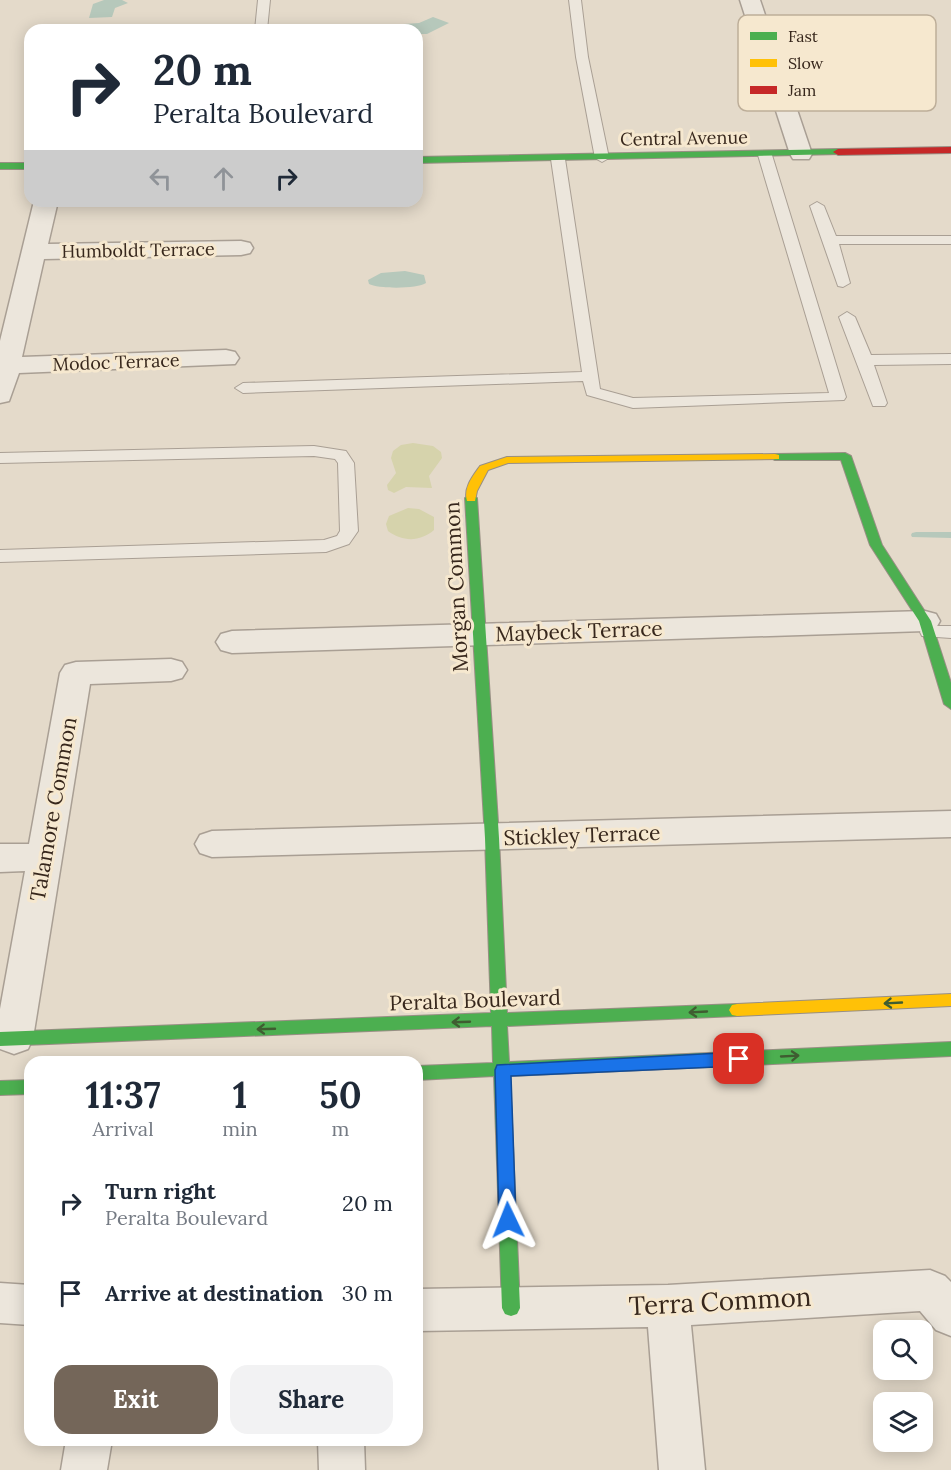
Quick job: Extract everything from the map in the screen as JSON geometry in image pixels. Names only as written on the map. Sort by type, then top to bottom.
[{"type":"street","points":[[750,0],[755,15]]},
{"type":"street","points":[[787,111],[801,154]]},
{"type":"street","name":"Central Avenue","points":[[423,160],[951,150]]},
{"type":"street","points":[[0,166],[24,165]]},
{"type":"street","points":[[0,395],[45,207]]},
{"type":"street","name":"Humboldt Terrace","points":[[34,252],[241,248]]},
{"type":"street","name":"Modoc Terrace","points":[[7,365],[226,358]]},
{"type":"street","name":"Morgan Common","points":[[511,1308],[492,838],[471,491],[484,468],[507,460],[845,456],[876,545],[935,628]]},
{"type":"street","points":[[935,628],[951,704]]},
{"type":"street","name":"Maybeck Terrace","points":[[232,642],[478,634],[935,628]]},
{"type":"street","name":"Talamore Common","points":[[7,1038],[45,857],[76,673],[171,670]]},
{"type":"street","name":"Stickley Terrace","points":[[212,844],[951,824]]},
{"type":"street","points":[[0,858],[45,857]]},
{"type":"street","name":"Peralta Boulevard","points":[[7,1038],[500,1021],[951,1000]]},
{"type":"street","points":[[423,1073],[951,1049]]},
{"type":"street","points":[[0,1088],[24,1087]]},
{"type":"street","points":[[0,1303],[24,1305]]},
{"type":"street","name":"Terra Common","points":[[423,1310],[940,1303]]},
{"type":"street","points":[[668,1306],[682,1470]]},
{"type":"street","points":[[84,1470],[88,1446]]},
{"type":"street","points":[[341,1446],[342,1470]]},
{"type":"lane","points":[[262,24],[264,0]]},
{"type":"lane","points":[[575,0],[582,57],[602,158]]},
{"type":"lane","points":[[558,159],[593,392],[633,403],[838,397],[765,155]]},
{"type":"lane","points":[[817,206],[831,240],[843,283]]},
{"type":"lane","points":[[831,240],[951,240]]},
{"type":"lane","points":[[847,317],[865,360],[879,403]]},
{"type":"lane","points":[[865,360],[951,359]]},
{"type":"lane","points":[[243,388],[590,376]]},
{"type":"lane","points":[[0,458],[314,451],[340,455],[346,463],[349,531],[342,540],[326,546],[0,556]]},
{"type":"shaded area","points":[[104,0],[122,0],[128,3],[115,8],[112,17],[89,18],[93,4]]},
{"type":"shaded area","points":[[433,17],[449,23],[427,34],[423,34],[423,24],[403,24],[419,23]]},
{"type":"shaded area","points":[[405,271],[424,275],[426,283],[398,288],[369,284],[368,280],[381,273]]},
{"type":"shaded area","points":[[413,443],[433,446],[441,452],[442,458],[429,476],[432,488],[406,487],[394,493],[388,490],[387,485],[396,473],[391,458],[393,451],[401,445]]},
{"type":"shaded area","points":[[408,508],[419,509],[434,517],[434,530],[423,537],[411,539],[405,539],[388,531],[386,524],[389,516]]},
{"type":"waterway","points":[[916,535],[951,535]]},
{"type":"traffic: fast","points":[[423,160],[838,152]]},
{"type":"traffic: fast","points":[[0,166],[24,166]]},
{"type":"traffic: fast","points":[[775,457],[845,456],[876,545],[925,621],[951,704]]},
{"type":"traffic: fast","points":[[471,498],[492,838],[511,1308]]},
{"type":"traffic: fast","points":[[0,1039],[737,1010]]},
{"type":"traffic: fast","points":[[423,1073],[951,1049]]},
{"type":"traffic: fast","points":[[0,1088],[24,1087]]},
{"type":"traffic: slow","points":[[471,498],[471,491],[484,468],[507,460],[775,457]]},
{"type":"traffic: slow","points":[[737,1010],[951,1000]]},
{"type":"traffic: jam","points":[[838,152],[951,150]]},
{"type":"route","points":[[508,1220],[503,1070],[739,1059]]}]
